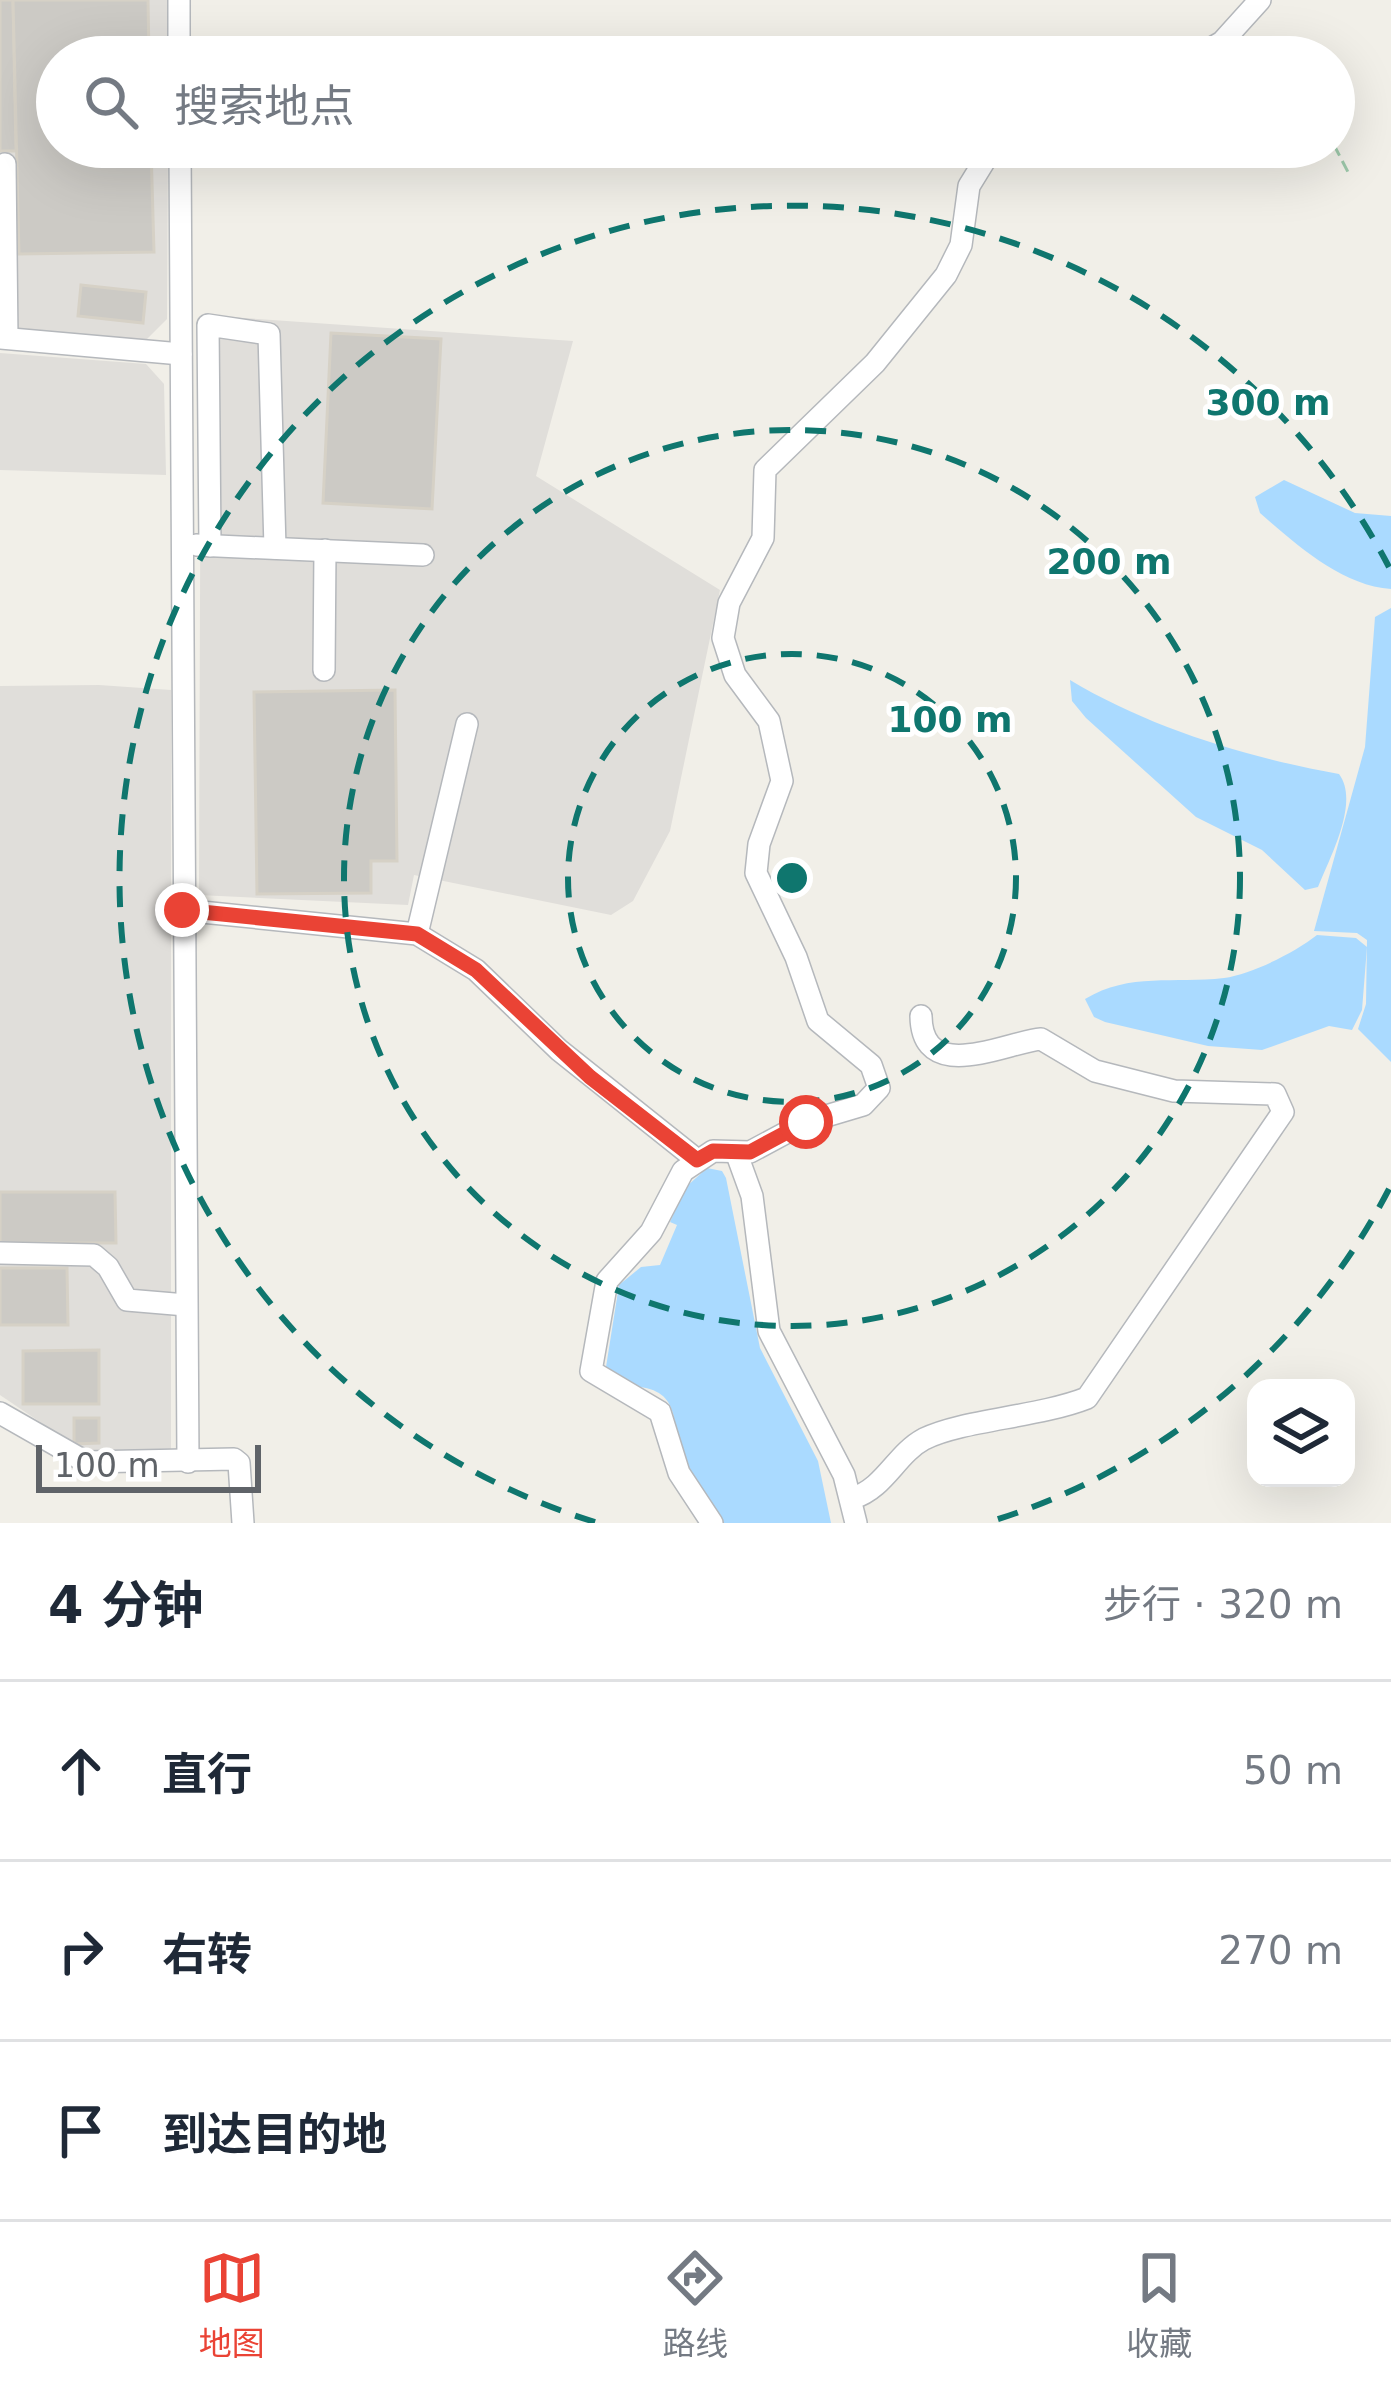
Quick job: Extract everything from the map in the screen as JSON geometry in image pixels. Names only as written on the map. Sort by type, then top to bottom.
[{"type":"street","points":[[179,0],[179,36]]},
{"type":"street","points":[[1227,36],[1260,0]]},
{"type":"street","points":[[5,164],[4,338],[181,354]]},
{"type":"street","points":[[180,168],[188,1462]]},
{"type":"street","points":[[712,1523],[679,1473],[660,1412],[603,1382],[590,1368],[607,1281],[651,1232],[683,1171],[697,1160],[713,1151],[750,1152],[806,1122],[863,1105],[878,1088],[871,1065],[818,1022],[796,957],[761,892],[757,853],[782,781],[770,721],[727,661],[726,610],[764,538],[765,470],[874,363],[946,275],[961,245],[969,186],[980,168]]},
{"type":"street","points":[[210,546],[208,326],[269,334],[275,548]]},
{"type":"street","points":[[182,544],[423,555]]},
{"type":"street","points":[[324,670],[325,550]]},
{"type":"street","points":[[417,934],[466,724]]},
{"type":"street","points":[[182,910],[417,934],[476,970],[590,1077],[697,1160]]},
{"type":"street","points":[[853,1498],[874,1488],[927,1438],[1087,1398],[1283,1112],[1275,1094],[1174,1091],[1095,1071],[1041,1040],[980,1057],[951,1055],[928,1039],[921,1016]]},
{"type":"street","points":[[736,1152],[752,1196],[769,1331],[853,1498],[856,1523]]},
{"type":"street","points":[[0,1253],[94,1255],[108,1267],[127,1300],[186,1305]]},
{"type":"street","points":[[0,1413],[78,1460],[239,1463],[243,1523]]},
{"type":"path","points":[[1345,168],[1348,174]]},
{"type":"shaded area","points":[[0,0],[169,0],[168,36],[36,36],[36,168],[168,168],[167,319],[145,341],[0,327]]},
{"type":"shaded area","points":[[201,315],[573,341],[536,476],[720,590],[670,831],[633,901],[611,915],[414,875],[408,905],[199,895]]},
{"type":"shaded area","points":[[0,353],[146,364],[164,384],[166,475],[0,470]]},
{"type":"shaded area","points":[[0,686],[171,690],[171,1451],[86,1453],[0,1395]]},
{"type":"water","points":[[1284,480],[1355,513],[1391,516],[1391,589],[1338,572],[1260,513],[1255,497]]},
{"type":"water","points":[[1391,608],[1391,1062],[1358,1029],[1366,1004],[1367,940],[1357,933],[1314,931],[1365,747],[1375,617]]},
{"type":"water","points":[[1070,680],[1133,713],[1201,739],[1339,774],[1345,786],[1345,814],[1318,887],[1305,890],[1262,850],[1196,817],[1086,718],[1072,701]]},
{"type":"water","points":[[1317,935],[1356,938],[1367,947],[1362,1010],[1352,1030],[1329,1026],[1262,1050],[1208,1046],[1105,1022],[1094,1017],[1085,999],[1136,982],[1235,976],[1272,962]]},
{"type":"water","points":[[707,1168],[722,1171],[726,1178],[760,1348],[818,1461],[831,1523],[724,1523],[685,1467],[665,1398],[643,1387],[625,1386],[606,1367],[619,1285],[641,1267],[660,1265],[677,1225],[670,1222],[686,1187]]},
{"type":"building","points":[[0,0],[13,0],[16,151],[0,151]]},
{"type":"building","points":[[13,0],[148,0],[149,36],[36,36],[36,168],[152,168],[154,252],[19,254]]},
{"type":"building","points":[[81,285],[146,292],[143,323],[78,316]]},
{"type":"building","points":[[331,333],[441,339],[432,509],[323,503]]},
{"type":"building","points":[[395,690],[397,861],[371,861],[371,893],[257,894],[254,692]]},
{"type":"building","points":[[0,1192],[115,1192],[116,1243],[0,1243]]},
{"type":"building","points":[[0,1268],[67,1268],[68,1325],[0,1325]]},
{"type":"building","points":[[99,1350],[99,1404],[23,1404],[23,1351]]},
{"type":"building","points":[[74,1418],[99,1418],[99,1443],[74,1444]]},
{"type":"route","points":[[182,910],[417,934],[476,970],[590,1077],[697,1160],[713,1151],[750,1152],[806,1122]]}]
